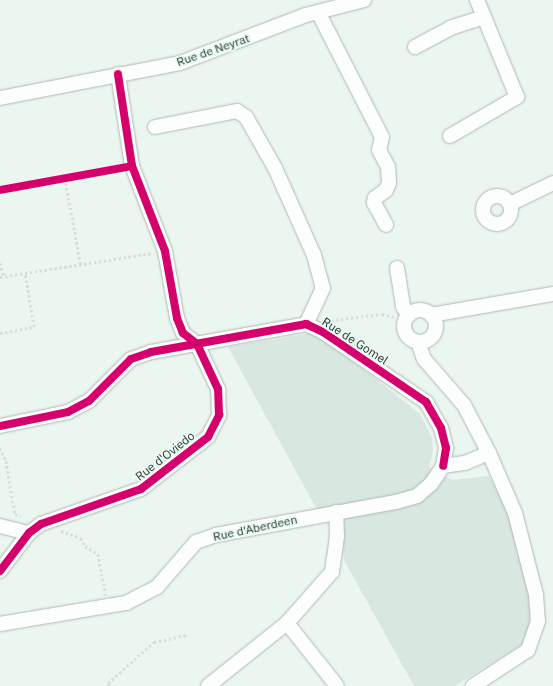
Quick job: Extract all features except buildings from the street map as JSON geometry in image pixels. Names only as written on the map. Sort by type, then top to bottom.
[{"type":"street","name":"Rue de Neyrat","points":[[0,98],[180,63],[318,12],[364,0]]},
{"type":"street","points":[[450,136],[517,97],[477,0]]},
{"type":"street","points":[[318,12],[382,137],[379,150],[388,167],[389,183],[386,190],[375,198],[374,203],[386,226]]},
{"type":"street","points":[[415,47],[450,28],[484,17]]},
{"type":"street","points":[[118,74],[132,166],[165,250],[177,318],[183,334],[196,344]]},
{"type":"street","points":[[155,127],[237,111],[246,117],[276,168],[314,255],[323,288],[306,324]]},
{"type":"street","points":[[510,204],[553,183]]},
{"type":"street","points":[[397,268],[403,308],[407,318],[406,334],[418,342],[424,359],[464,405],[489,453],[515,513],[536,595],[538,621],[528,650],[472,686]]},
{"type":"street","points":[[431,315],[553,294]]},
{"type":"street","points":[[407,318],[422,310],[431,315],[436,325],[433,335],[418,342]]},
{"type":"street","name":"Rue de Gomel","points":[[0,426],[68,412],[90,401],[116,370],[131,359],[196,344],[306,324],[323,332],[426,402],[441,428],[446,448],[443,466]]},
{"type":"street","name":"Rue d'Oviedo","points":[[0,571],[29,533],[52,519],[141,489],[208,437],[219,415],[219,395],[196,344]]},
{"type":"street","points":[[443,466],[465,463],[489,453]]},
{"type":"street","name":"Rue d'Aberdeen","points":[[0,624],[126,603],[157,587],[196,542],[216,535],[417,496],[431,484],[443,466]]},
{"type":"street","points":[[208,686],[287,623],[332,572],[337,536],[336,512]]},
{"type":"street","points":[[0,526],[29,533]]},
{"type":"street","points":[[287,623],[337,686]]},
{"type":"path","points":[[0,190],[132,166]]},
{"type":"path","points":[[64,178],[81,265]]},
{"type":"path","points":[[0,263],[2,276],[25,275],[165,250]]},
{"type":"path","points":[[0,333],[34,327],[25,275]]},
{"type":"path","points":[[306,324],[382,314],[407,318]]},
{"type":"path","points":[[0,448],[6,461]]},
{"type":"path","points":[[109,686],[108,683],[154,642],[186,635]]},
{"type":"shaded area","points":[[312,333],[328,341],[420,414],[432,438],[433,452],[429,467],[452,480],[489,476],[510,514],[531,591],[533,616],[523,644],[455,686],[414,686],[344,560],[343,531],[315,506],[228,347]]},
{"type":"cycle path","points":[[0,571],[29,533],[41,524],[141,489],[208,437],[219,415],[218,389],[197,344],[183,333],[177,318],[165,251],[132,166],[118,74]]},
{"type":"cycle path","points":[[0,190],[132,166]]},
{"type":"cycle path","points":[[0,426],[68,412],[89,401],[131,359],[151,352],[306,324],[323,332],[426,402],[441,428],[446,448],[443,466]]}]
